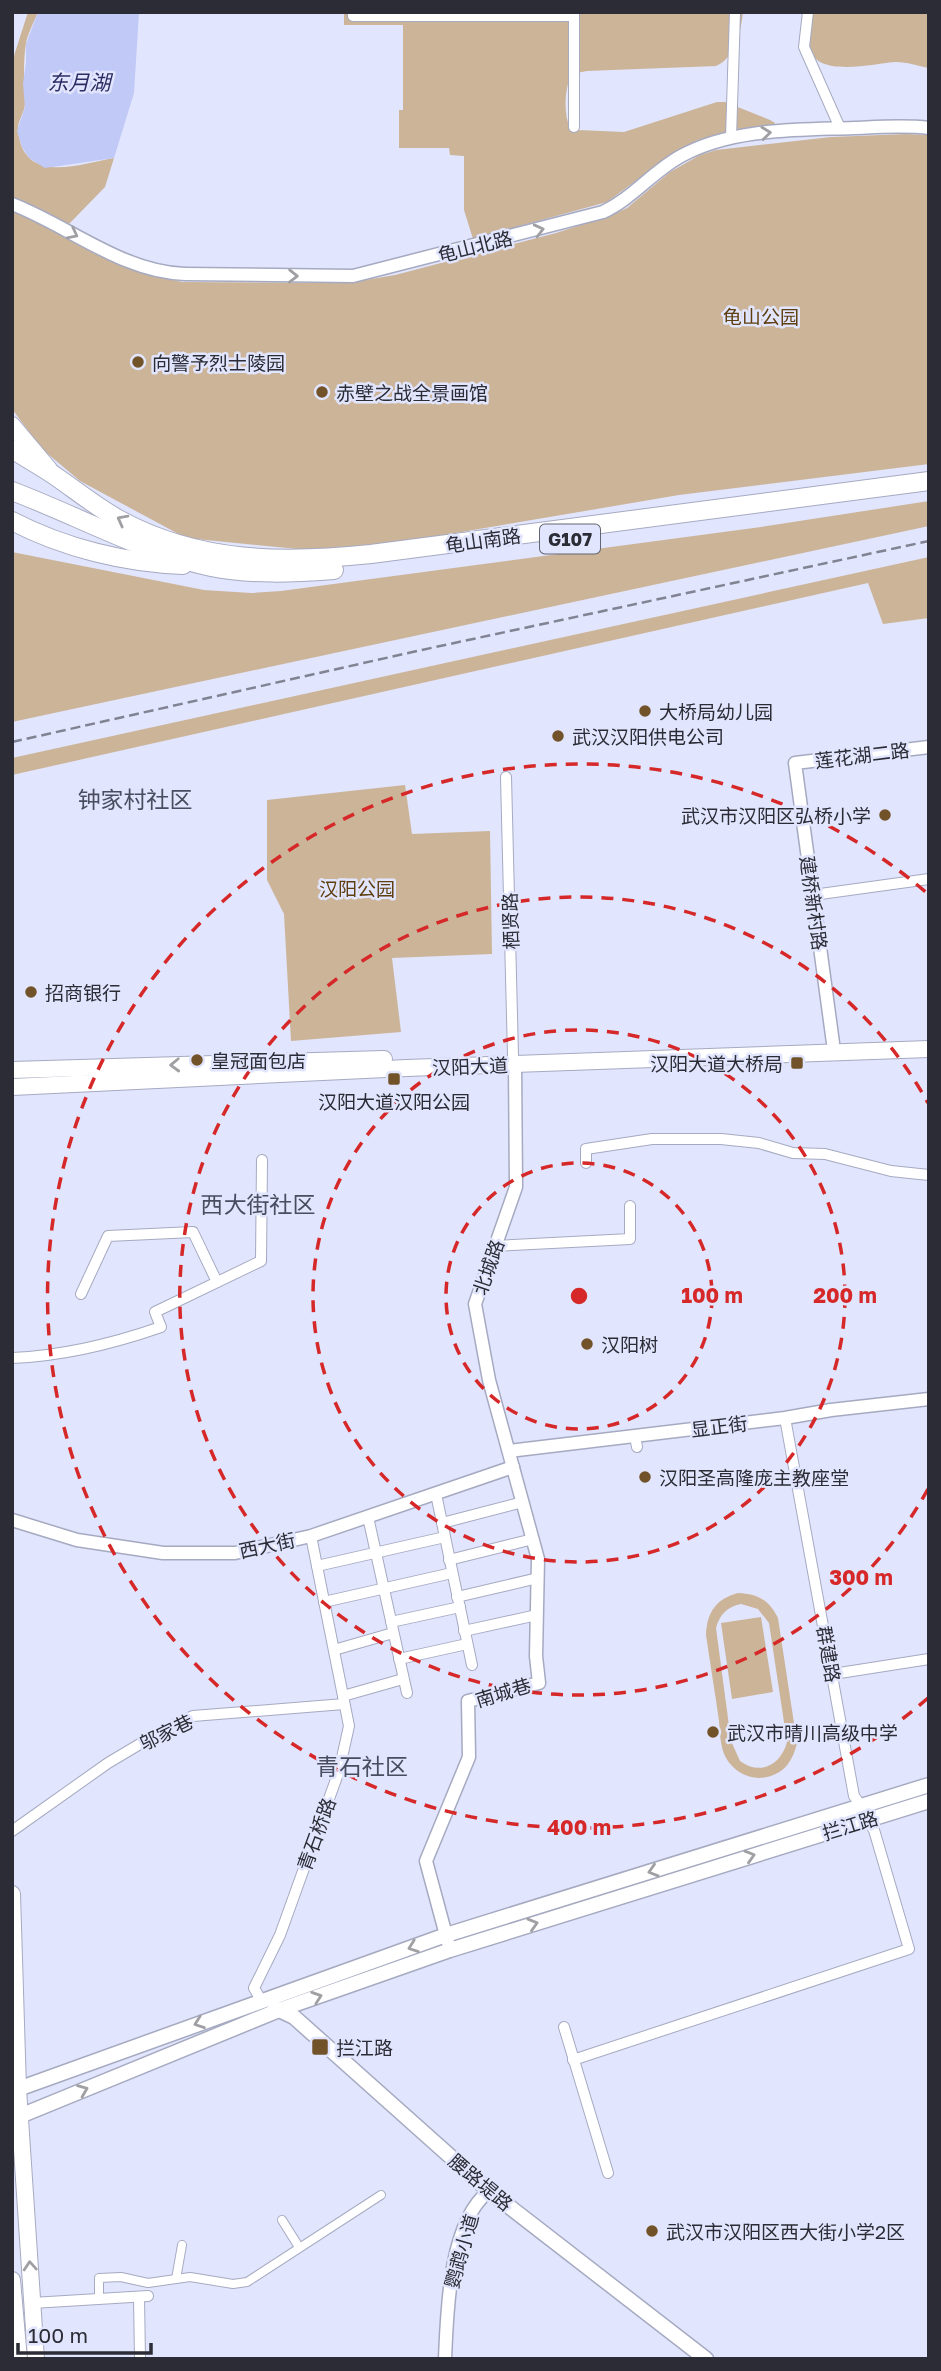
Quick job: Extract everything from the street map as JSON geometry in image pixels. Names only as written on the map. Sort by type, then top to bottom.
[{"type":"highway","name":"G107","points":[[12,449],[56,476]]},
{"type":"highway","name":"龟山南路","points":[[56,476],[120,520],[186,548],[232,557],[306,559],[384,553],[929,481]]},
{"type":"highway","name":"G107","points":[[12,491],[135,542],[211,567]]},
{"type":"highway","name":"龟山南路","points":[[211,567],[245,572],[292,573],[366,566],[929,491]]},
{"type":"highway","points":[[12,521],[64,543],[114,557]]},
{"type":"highway","points":[[12,537],[154,564],[211,567]]},
{"type":"main road","points":[[12,425],[56,476]]},
{"type":"main road","name":"汉阳大道","points":[[514,1060],[929,1040]]},
{"type":"main road","name":"汉阳大道","points":[[12,1089],[30,1078],[514,1060],[929,1049]]},
{"type":"main road","name":"汉阳大道","points":[[12,1068],[30,1078]]},
{"type":"main road","name":"拦江路","points":[[16,2118],[279,2010],[450,1950],[864,1813],[929,1785]]},
{"type":"main road","name":"拦江路","points":[[15,2091],[446,1935],[864,1813],[929,1801]]},
{"type":"main road","points":[[12,1894],[16,2118],[36,2359]]},
{"type":"main road","name":"腰路堤路","points":[[261,2000],[294,2017],[489,2191],[706,2359]]},
{"type":"main road","points":[[12,2280],[19,2359]]},
{"type":"street","points":[[353,12],[353,16],[574,14],[574,127]]},
{"type":"street","points":[[731,138],[735,12]]},
{"type":"street","points":[[808,12],[804,47],[840,128]]},
{"type":"street","name":"龟山北路","points":[[12,204],[158,272],[353,276],[603,212],[627,199],[678,157],[711,143],[731,138],[840,128],[929,128]]},
{"type":"street","name":"莲花湖二路","points":[[795,763],[929,747]]},
{"type":"street","name":"建桥新村路","points":[[795,763],[833,1044]]},
{"type":"street","name":"栖贤路","points":[[506,777],[514,1060]]},
{"type":"street","points":[[813,895],[929,879]]},
{"type":"street","name":"北城路","points":[[513,1467],[489,1380],[475,1304],[516,1187],[514,1060]]},
{"type":"street","points":[[586,1163],[586,1149],[607,1145],[652,1139],[721,1139],[759,1143],[793,1153],[825,1154],[891,1171],[929,1175]]},
{"type":"street","points":[[12,1357],[41,1357],[107,1345],[161,1327],[155,1311],[261,1261],[262,1160]]},
{"type":"street","points":[[495,1246],[630,1238],[630,1206]]},
{"type":"street","points":[[81,1294],[108,1236],[193,1233],[217,1282]]},
{"type":"street","name":"显正街","points":[[509,1451],[636,1441],[831,1410],[929,1399]]},
{"type":"street","name":"群建路","points":[[573,2060],[909,1949],[874,1830],[854,1796],[785,1418]]},
{"type":"street","name":"西大街","points":[[12,1520],[77,1540],[163,1553],[235,1553],[312,1536],[513,1467]]},
{"type":"street","name":"南城巷","points":[[450,1950],[426,1861],[469,1757],[468,1701],[539,1683],[536,1656],[538,1559],[513,1467]]},
{"type":"street","points":[[436,1494],[471,1665]]},
{"type":"street","points":[[442,1523],[523,1502]]},
{"type":"street","points":[[368,1517],[407,1693]]},
{"type":"street","name":"青石桥路","points":[[261,2000],[254,1988],[280,1935],[339,1771],[349,1726],[312,1536]]},
{"type":"street","points":[[317,1566],[444,1537]]},
{"type":"street","points":[[449,1559],[533,1539]]},
{"type":"street","points":[[324,1602],[452,1573]]},
{"type":"street","points":[[334,1650],[458,1602],[538,1578]]},
{"type":"street","points":[[464,1631],[537,1615]]},
{"type":"street","points":[[399,1659],[467,1644]]},
{"type":"street","points":[[833,1674],[929,1659]]},
{"type":"street","name":"邬家巷","points":[[12,1831],[108,1763],[193,1716],[344,1700],[403,1679]]},
{"type":"street","points":[[564,2027],[608,2173]]},
{"type":"street","name":"鹦鹉小道","points":[[445,2359],[449,2283],[464,2227],[477,2200],[489,2191]]},
{"type":"street","points":[[99,2299],[99,2278],[121,2277],[148,2283],[190,2277],[233,2284],[247,2282],[380,2194]]},
{"type":"street","points":[[282,2220],[299,2248]]},
{"type":"street","points":[[176,2279],[182,2245]]},
{"type":"street","points":[[32,2303],[144,2297],[140,2359]]},
{"type":"green space","points":[[28,12],[38,12],[25,50],[25,103],[18,129],[22,147],[29,158],[40,165],[54,167],[114,158],[105,187],[69,224],[12,199],[12,62]]},
{"type":"green space","points":[[344,12],[743,12],[739,35],[723,62],[716,66],[587,71],[571,74],[567,87],[566,115],[570,128],[624,132],[717,102],[725,102],[770,120],[775,123],[774,127],[698,140],[675,152],[607,202],[473,239],[464,210],[464,156],[450,155],[449,148],[399,148],[399,110],[403,110],[403,25],[344,25]]},
{"type":"green space","points":[[811,12],[929,12],[929,68],[896,62],[848,67],[824,64],[815,59],[810,50],[808,31]]},
{"type":"green space","name":"龟山公园","points":[[929,135],[929,464],[679,495],[338,553],[186,538],[80,481],[42,449],[12,409],[12,207],[149,274],[182,282],[348,283],[395,275],[556,233],[614,214],[627,208],[670,172],[700,155],[716,150],[831,137]]},
{"type":"green space","points":[[929,501],[929,526],[12,722],[12,552],[204,590],[251,593],[761,527]]},
{"type":"green space","points":[[929,557],[929,618],[883,624],[868,583],[12,775],[12,758]]},
{"type":"green space","name":"汉阳公园","points":[[405,785],[412,834],[490,831],[492,954],[392,958],[401,1032],[291,1041],[284,914],[267,880],[267,800]]},
{"type":"green space","points":[[738,1593],[757,1597],[767,1602],[778,1618],[797,1743],[787,1765],[767,1777],[755,1778],[738,1771],[729,1763],[721,1744],[706,1635],[708,1620],[714,1608]],"holes":[[[741,1604],[758,1609],[769,1623],[787,1742],[780,1757],[762,1768],[755,1768],[740,1761],[731,1741],[716,1628],[722,1615],[732,1607]]]},
{"type":"green space","points":[[761,1617],[773,1692],[732,1699],[721,1623]]},
{"type":"water","name":"东月湖","points":[[38,12],[139,12],[134,93],[114,158],[45,168],[29,158],[22,147],[17,131],[25,107],[23,83],[26,44]]},
{"type":"railway","points":[[12,742],[417,651],[929,541]]},
{"type":"place","name":"向警予烈士陵园","points":[[138,362]]},
{"type":"place","name":"赤壁之战全景画馆","points":[[322,392]]},
{"type":"place","name":"大桥局幼儿园","points":[[645,711]]},
{"type":"place","name":"武汉汉阳供电公司","points":[[558,736]]},
{"type":"place","name":"武汉市汉阳区弘桥小学","points":[[885,815]]},
{"type":"place","name":"招商银行","points":[[31,992]]},
{"type":"place","name":"皇冠面包店","points":[[197,1060]]},
{"type":"place","name":"汉阳大道大桥局","points":[[797,1063]]},
{"type":"place","name":"汉阳大道汉阳公园","points":[[394,1079]]},
{"type":"place","name":"汉阳树","points":[[587,1344]]},
{"type":"place","name":"汉阳圣高隆庞主教座堂","points":[[645,1477]]},
{"type":"place","name":"武汉市晴川高级中学","points":[[713,1732]]},
{"type":"place","name":"拦江路","points":[[320,2047]]},
{"type":"place","name":"武汉市汉阳区西大街小学2区","points":[[652,2231]]},
{"type":"district","name":"钟家村社区","points":[[135,799]]},
{"type":"district","name":"西大街社区","points":[[258,1204]]},
{"type":"district","name":"青石社区","points":[[362,1766]]}]
